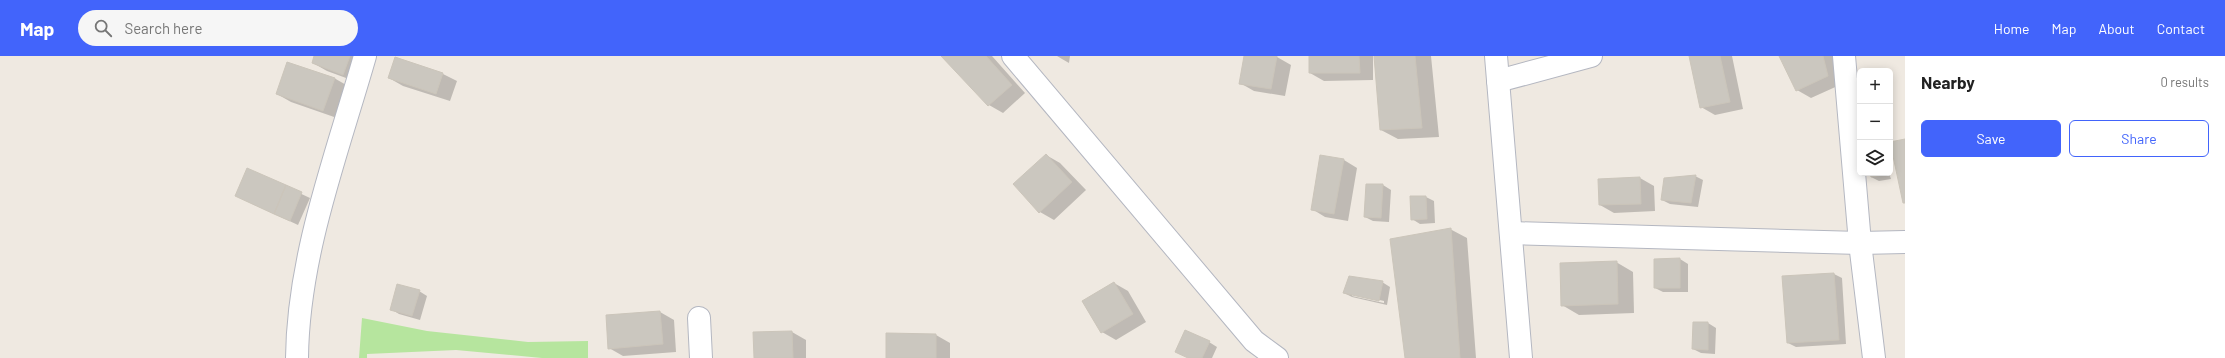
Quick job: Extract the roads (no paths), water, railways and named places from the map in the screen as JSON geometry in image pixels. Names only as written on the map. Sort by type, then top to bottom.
[{"type":"street","points":[[296,358],[302,297],[310,253],[365,56]]},
{"type":"street","points":[[1013,56],[1254,342],[1277,358]]},
{"type":"street","points":[[1496,56],[1521,358]]},
{"type":"street","points":[[1498,81],[1591,56]]},
{"type":"street","points":[[1844,56],[1860,243],[1874,358]]},
{"type":"street","points":[[1511,233],[1860,243],[1905,242]]},
{"type":"street","points":[[699,318],[701,358]]}]
